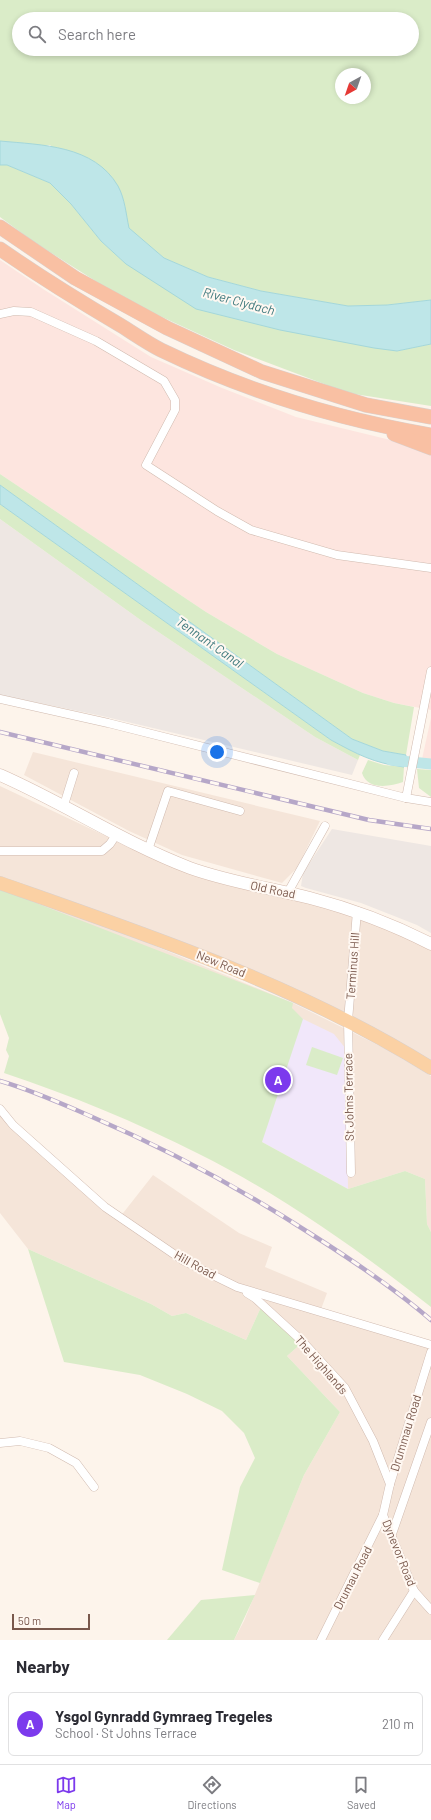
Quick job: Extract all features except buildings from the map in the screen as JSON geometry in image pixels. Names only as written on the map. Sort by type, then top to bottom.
[{"type":"highway","points":[[0,227],[88,285],[167,328],[262,372],[366,405],[431,417]]},
{"type":"highway","points":[[0,249],[65,293],[161,349],[248,387],[313,409],[377,426],[431,435]]},
{"type":"highway","points":[[377,426],[410,441],[431,448]]},
{"type":"main road","name":"Old Road","points":[[0,775],[64,805],[116,835],[190,868],[240,883],[309,898],[357,911],[397,927],[431,944]]},
{"type":"main road","name":"New Road","points":[[0,883],[117,924],[236,970],[348,1021],[431,1068]]},
{"type":"street","points":[[0,314],[31,312],[96,341],[164,381],[175,400],[176,410],[146,465],[216,511],[251,530],[337,556],[431,568]]},
{"type":"street","points":[[406,798],[431,672]]},
{"type":"street","points":[[0,699],[108,723],[406,798],[431,802]]},
{"type":"street","points":[[64,805],[74,773]]},
{"type":"street","points":[[148,850],[168,791],[240,811]]},
{"type":"street","points":[[287,894],[325,826]]},
{"type":"street","points":[[0,851],[102,851],[110,844],[116,835]]},
{"type":"street","name":"Terminus Hill","points":[[348,1021],[357,911]]},
{"type":"street","name":"St Johns Terrace","points":[[348,1021],[350,1173]]},
{"type":"street","name":"Hill Road","points":[[0,1109],[13,1125],[105,1207],[184,1261],[237,1287],[431,1345]]},
{"type":"street","name":"The Highlands","points":[[237,1287],[255,1298],[303,1342],[345,1388],[373,1441],[390,1484]]},
{"type":"street","name":"Drummau Road","points":[[383,1515],[390,1484],[431,1352]]},
{"type":"street","name":"Drummau Road","points":[[392,1534],[431,1422]]},
{"type":"street","points":[[0,1443],[20,1440],[49,1448],[76,1463],[94,1487]]},
{"type":"street","name":"Dynevor Road","points":[[383,1515],[414,1591],[431,1610]]},
{"type":"street","name":"Drumau Road","points":[[321,1640],[383,1515]]},
{"type":"street","points":[[383,1640],[414,1591]]},
{"type":"shaded area","points":[[0,260],[151,357],[222,388],[296,417],[407,444],[431,454],[431,710],[394,703],[363,693],[277,654],[206,612],[0,474]]},
{"type":"shaded area","points":[[0,519],[142,621],[315,737],[358,760],[352,775],[102,716],[0,695]]},
{"type":"shaded area","points":[[431,718],[431,759],[422,759]]},
{"type":"shaded area","points":[[33,752],[320,821],[296,869],[282,883],[182,855],[129,831],[24,775]]},
{"type":"shaded area","points":[[0,786],[167,865],[222,884],[321,905],[356,916],[431,949],[431,1064],[359,1022],[0,878]]},
{"type":"shaded area","points":[[332,829],[431,846],[431,933],[417,925],[361,903],[301,886],[303,873]]},
{"type":"shaded area","points":[[0,889],[95,921],[293,1003],[388,1050],[431,1076],[431,1232],[427,1224],[425,1179],[405,1171],[348,1189]]},
{"type":"shaded area","points":[[291,1008],[303,1019],[334,1034],[346,1049],[348,1189],[262,1142]]},
{"type":"shaded area","points":[[0,1109],[120,1217],[153,1175],[239,1233],[272,1247],[265,1267],[327,1293],[320,1312],[431,1345],[431,1640],[234,1640],[244,1621],[304,1475],[340,1412],[287,1356],[303,1342],[262,1305],[246,1340],[186,1313],[172,1316],[151,1304],[28,1249],[0,1213]]},
{"type":"green space","points":[[0,0],[431,0],[431,300],[387,305],[348,306],[261,291],[208,277],[164,258],[128,228],[125,208],[50,145],[40,146],[0,141]]},
{"type":"green space","points":[[0,165],[7,165],[50,183],[71,204],[101,241],[126,264],[397,351],[431,344],[431,406],[348,393],[234,350],[127,301],[34,242],[0,217]]},
{"type":"green space","points":[[0,474],[206,612],[277,654],[363,693],[394,703],[414,707],[406,755],[383,751],[352,739],[0,485]]},
{"type":"green space","points":[[0,504],[331,740],[360,755],[358,760],[315,737],[142,621],[0,519]]},
{"type":"green space","points":[[368,760],[384,765],[404,767],[403,782],[385,786],[373,785],[362,773]]},
{"type":"green space","points":[[417,769],[431,770],[431,797],[419,788]]},
{"type":"green space","points":[[0,889],[293,1003],[292,1008],[303,1019],[262,1142],[348,1189],[405,1171],[425,1179],[427,1224],[431,1232],[431,1307],[319,1224],[230,1170],[127,1120],[53,1090],[4,1073],[9,1056],[6,1050],[9,1038],[0,1014]]},
{"type":"green space","points":[[312,1047],[343,1058],[337,1075],[306,1065]]},
{"type":"green space","points":[[28,1249],[151,1304],[172,1316],[186,1313],[246,1340],[262,1305],[303,1342],[287,1356],[340,1412],[304,1475],[260,1583],[222,1570],[240,1487],[255,1458],[244,1433],[222,1411],[187,1394],[140,1375],[64,1362]]},
{"type":"green space","points":[[255,1595],[234,1640],[167,1640],[201,1600]]},
{"type":"water","name":"River Clydach","points":[[0,141],[49,146],[81,155],[95,162],[108,172],[118,186],[124,201],[129,228],[164,258],[208,277],[261,291],[348,306],[387,305],[431,300],[431,344],[397,351],[374,348],[280,330],[196,309],[126,264],[101,241],[71,204],[50,183],[7,165],[0,165]]},
{"type":"water","points":[[0,485],[352,739],[383,751],[406,755],[404,767],[374,760],[349,750],[331,740],[0,504]]},
{"type":"waterway","name":"Tennant Canal","points":[[391,760],[431,764]]},
{"type":"railway","points":[[0,732],[369,820],[431,829]]},
{"type":"railway","points":[[0,1081],[23,1088],[119,1129],[203,1170],[284,1217],[357,1264],[431,1320]]},
{"type":"place","name":"Ysgol Gynradd Gymraeg Tregeles","points":[[278,1080]]}]
